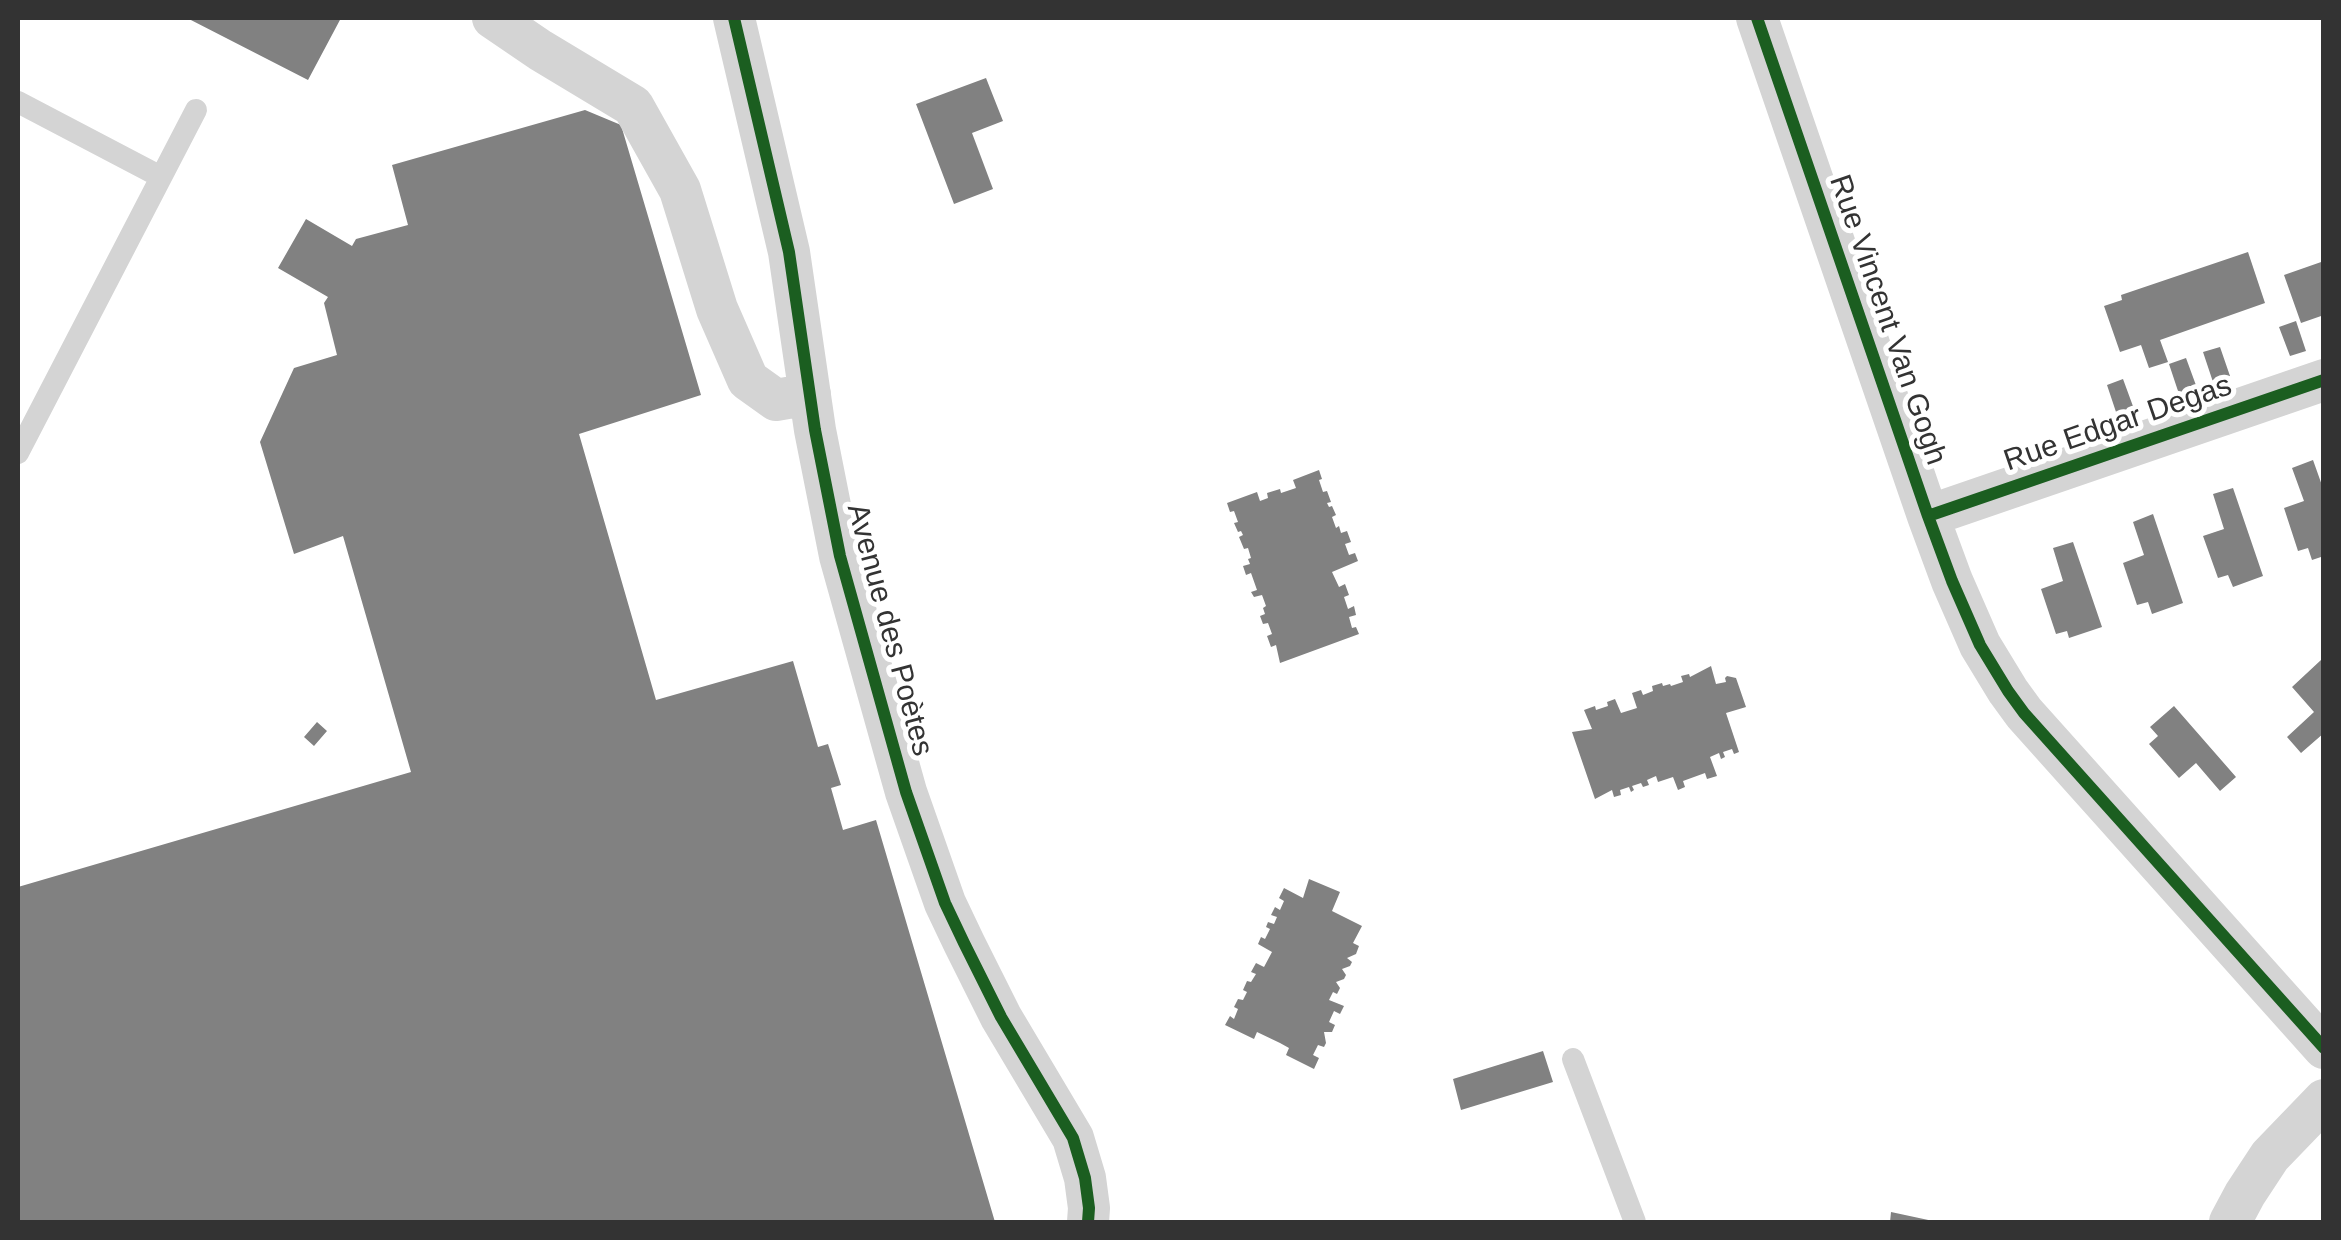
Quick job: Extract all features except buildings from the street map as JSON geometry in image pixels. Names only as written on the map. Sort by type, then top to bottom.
[{"type":"street","points":[[493,18],[634,106],[680,190],[717,309],[748,380],[776,400],[810,394]]},
{"type":"street","name":"Avenue des Poètes","points":[[734,18],[789,252],[840,556],[920,835],[945,903],[1001,1016],[1074,1138],[1086,1178],[1088,1222]]},
{"type":"street","name":"Rue Vincent Van Gogh","points":[[1756,18],[1928,516],[1980,645],[2024,713],[2324,1048]]},
{"type":"street","name":"Rue Edgar Degas","points":[[1928,516],[2324,380]]},
{"type":"street","points":[[2230,1222],[2270,1156],[2324,1100]]},
{"type":"lane","points":[[18,102],[161,177]]},
{"type":"lane","points":[[18,454],[196,110]]},
{"type":"lane","points":[[1573,1059],[1635,1222]]},
{"type":"cycle path","points":[[734,18],[789,252],[815,430],[840,556],[906,792],[945,903],[964,943],[1001,1017],[1073,1138],[1085,1178],[1088,1222]]},
{"type":"cycle path","points":[[1757,18],[1928,516],[1980,645],[2024,713],[2324,1048]]},
{"type":"cycle path","points":[[1928,516],[2324,380]]}]
